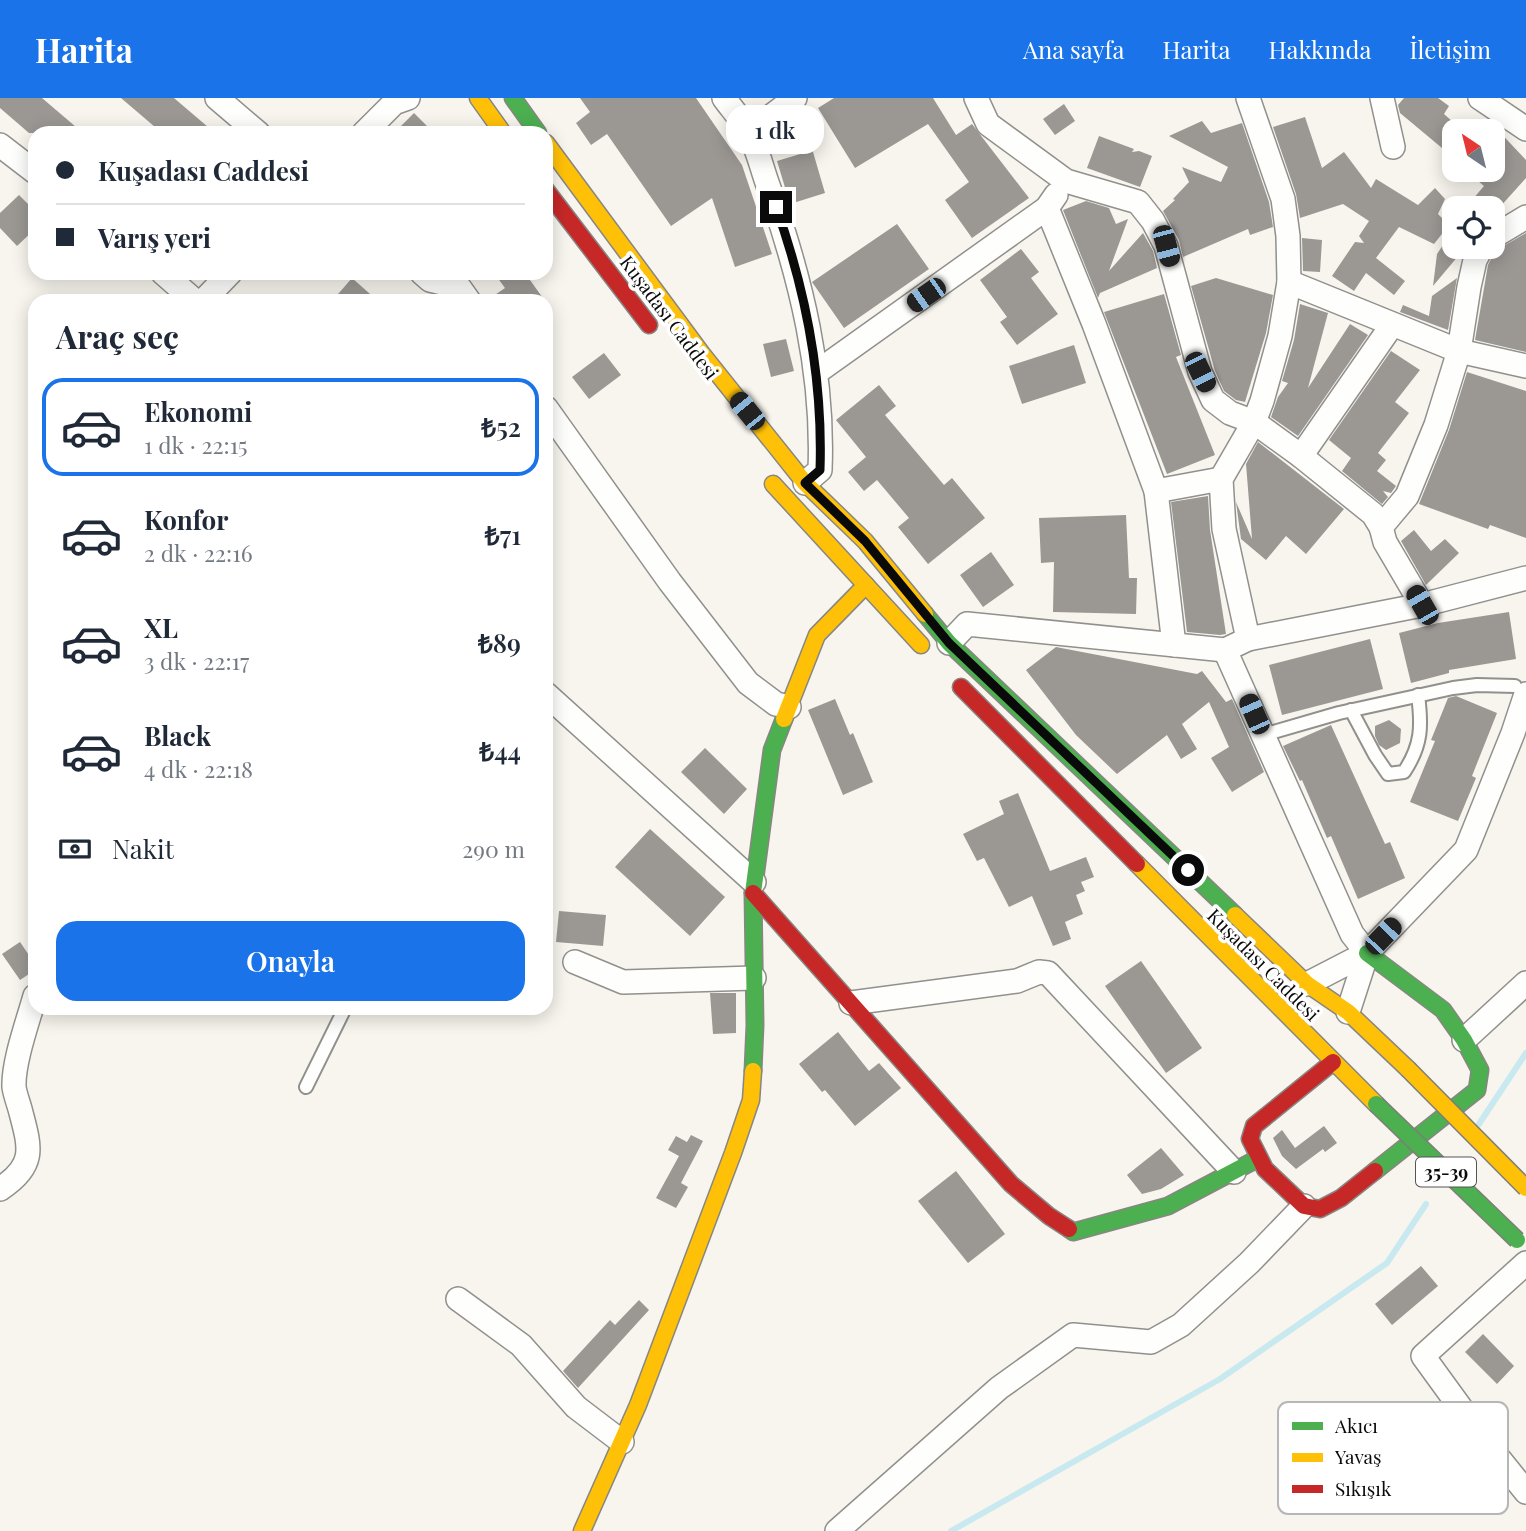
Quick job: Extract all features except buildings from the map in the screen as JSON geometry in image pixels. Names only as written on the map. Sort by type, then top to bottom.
[{"type":"main road","points":[[478,98],[498,126]]},
{"type":"main road","points":[[513,98],[533,126]]},
{"type":"main road","name":"Kuşadası Caddesi","points":[[553,152],[702,354],[805,483],[865,541],[949,643],[1307,984],[1349,1012],[1526,1188]]},
{"type":"main road","name":"Kuşadası Caddesi","points":[[553,199],[660,340]]},
{"type":"main road","points":[[760,466],[928,653]]},
{"type":"main road","points":[[582,1531],[638,1405],[751,1100],[755,1025],[753,887],[772,750],[817,635],[866,585]]},
{"type":"main road","name":"Kuşadası Caddesi","points":[[945,672],[1333,1062],[1521,1245]]},
{"type":"main road","points":[[753,887],[1011,1184],[1073,1232],[1168,1206],[1259,1158]]},
{"type":"main road","points":[[1333,1062],[1254,1126],[1250,1139],[1265,1169],[1304,1206],[1320,1209],[1341,1198],[1477,1090],[1480,1070],[1464,1040],[1443,1010],[1367,953]]},
{"type":"street","points":[[218,98],[250,126]]},
{"type":"street","points":[[371,126],[394,103],[408,98]]},
{"type":"street","points":[[724,98],[749,133],[785,232],[810,332],[817,372],[821,434],[820,470],[805,483]]},
{"type":"street","points":[[749,133],[795,98]]},
{"type":"street","points":[[975,98],[988,124],[1066,181],[1138,202],[1153,221],[1166,246],[1200,372],[1213,400],[1230,413],[1254,422],[1373,514],[1381,527],[1385,542],[1422,605]]},
{"type":"street","points":[[1248,98],[1283,200],[1288,236],[1289,282],[1280,336],[1254,422],[1222,479],[1224,528],[1248,639]]},
{"type":"street","points":[[1382,98],[1393,147]]},
{"type":"street","points":[[1480,98],[1526,129]]},
{"type":"street","points":[[0,145],[28,167]]},
{"type":"street","points":[[817,372],[1047,208],[1066,181]]},
{"type":"street","points":[[1047,208],[1094,324],[1156,491],[1174,645]]},
{"type":"street","points":[[1505,230],[1526,217]]},
{"type":"street","points":[[1381,527],[1407,496],[1436,425],[1460,351],[1476,259]]},
{"type":"street","points":[[172,280],[189,294]]},
{"type":"street","points":[[210,294],[223,280]]},
{"type":"street","points":[[430,280],[462,290]]},
{"type":"street","points":[[1289,282],[1460,351],[1526,366]]},
{"type":"street","points":[[1301,456],[1392,325]]},
{"type":"street","points":[[553,418],[662,571],[748,683],[776,704],[789,707]]},
{"type":"street","points":[[1156,491],[1222,479]]},
{"type":"street","points":[[949,643],[967,624],[1225,650],[1248,639],[1422,605],[1526,579]]},
{"type":"street","points":[[1225,650],[1352,934],[1367,953]]},
{"type":"street","points":[[1307,984],[1367,953],[1466,850],[1513,733],[1521,690]]},
{"type":"street","points":[[553,701],[753,887]]},
{"type":"street","points":[[1349,1012],[1367,953]]},
{"type":"street","points":[[575,962],[623,982],[754,978]]},
{"type":"street","points":[[851,1003],[1017,981],[1039,972],[1048,973],[1234,1172]]},
{"type":"street","points":[[1464,1040],[1526,983]]},
{"type":"street","points":[[0,1189],[24,1169],[27,1154],[29,1141],[14,1088],[30,1015]]},
{"type":"street","points":[[837,1531],[999,1388],[1073,1335],[1151,1342],[1181,1325],[1249,1263],[1304,1206]]},
{"type":"street","points":[[1456,1402],[1423,1356],[1526,1263]]},
{"type":"street","points":[[458,1299],[521,1345],[576,1407],[622,1442]]},
{"type":"street","points":[[1508,1470],[1526,1492]]},
{"type":"lane","points":[[1263,735],[1351,710],[1418,695],[1477,685],[1511,684],[1521,690]]},
{"type":"lane","points":[[1351,710],[1388,774],[1404,772],[1413,759],[1422,724],[1418,695]]},
{"type":"lane","points":[[306,1087],[342,1015]]},
{"type":"waterway","points":[[1479,1124],[1526,1053]]},
{"type":"waterway","points":[[951,1531],[1220,1379],[1387,1263],[1426,1204]]},
{"type":"traffic: fast","points":[[513,98],[533,126]]},
{"type":"traffic: fast","points":[[925,614],[949,643],[1235,915]]},
{"type":"traffic: fast","points":[[753,1071],[753,893],[772,750],[784,719]]},
{"type":"traffic: fast","points":[[1367,953],[1443,1010],[1464,1040],[1480,1070],[1477,1090],[1375,1171]]},
{"type":"traffic: fast","points":[[1376,1104],[1517,1240]]},
{"type":"traffic: fast","points":[[1069,1229],[1073,1232],[1168,1206],[1259,1158]]},
{"type":"traffic: slow","points":[[478,98],[498,126]]},
{"type":"traffic: slow","points":[[553,152],[702,354],[805,483],[865,541],[925,614]]},
{"type":"traffic: slow","points":[[773,484],[921,645]]},
{"type":"traffic: slow","points":[[784,719],[817,635],[866,585]]},
{"type":"traffic: slow","points":[[1137,864],[1376,1104]]},
{"type":"traffic: slow","points":[[1235,915],[1307,984],[1348,1012],[1408,1069]]},
{"type":"traffic: slow","points":[[1408,1069],[1526,1188]]},
{"type":"traffic: slow","points":[[582,1531],[638,1405],[733,1153],[751,1100],[753,1071]]},
{"type":"traffic: jam","points":[[553,199],[649,325]]},
{"type":"traffic: jam","points":[[961,687],[1137,864]]},
{"type":"traffic: jam","points":[[753,893],[1011,1184],[1069,1229]]},
{"type":"traffic: jam","points":[[1333,1062],[1254,1126],[1250,1139],[1265,1169],[1304,1206],[1320,1209],[1341,1198],[1375,1171]]},
{"type":"route","points":[[776,207],[785,232],[810,332],[817,372],[821,434],[820,470],[805,483],[865,541],[949,643],[1188,870]]}]
